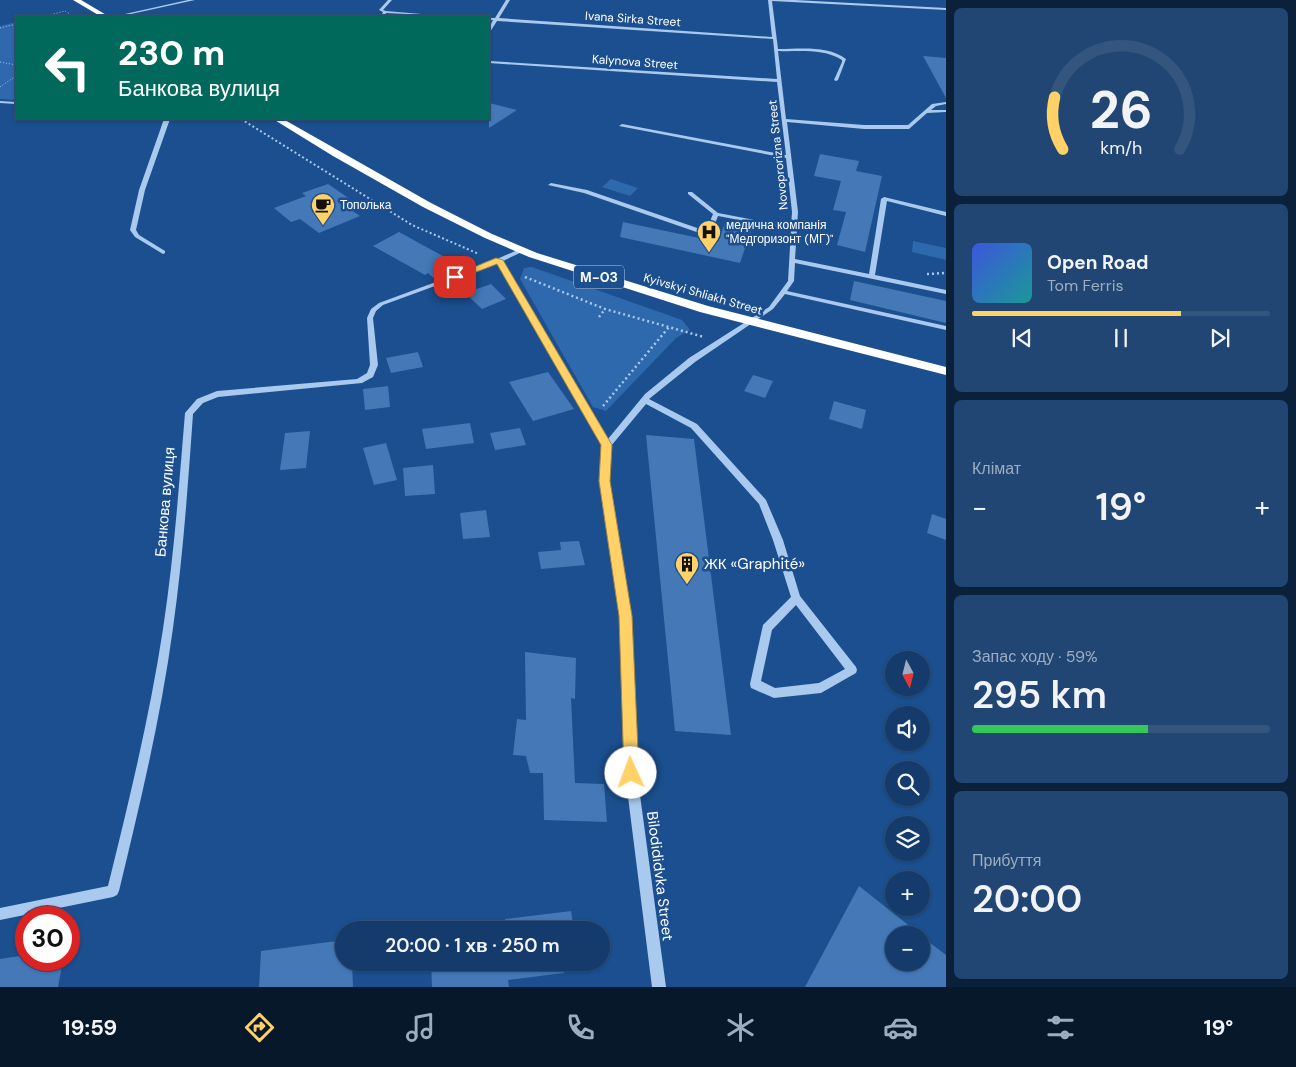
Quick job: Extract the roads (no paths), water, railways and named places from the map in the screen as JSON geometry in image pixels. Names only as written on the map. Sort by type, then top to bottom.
[{"type":"highway","points":[[76,0],[103,15]]},
{"type":"highway","name":"Kyivskyi Shliakh Street","points":[[279,120],[395,187],[472,228],[522,250],[641,290],[750,322],[946,371]]},
{"type":"street","points":[[123,15],[193,0]]},
{"type":"street","points":[[390,0],[381,10],[384,14],[414,15]]},
{"type":"street","points":[[490,29],[508,0]]},
{"type":"street","points":[[771,0],[946,9]]},
{"type":"street","name":"Novoprorizna Street","points":[[606,445],[644,400],[692,360],[770,308],[791,281],[795,212],[771,0]]},
{"type":"street","name":"Ivana Sirka Street","points":[[490,19],[775,38]]},
{"type":"street","points":[[776,50],[824,52],[840,55],[844,58],[844,62],[836,80]]},
{"type":"street","name":"Kalynova Street","points":[[490,62],[780,81]]},
{"type":"street","points":[[0,102],[15,103]]},
{"type":"street","points":[[784,120],[864,127],[909,127],[934,105],[946,103]]},
{"type":"street","points":[[926,112],[946,111]]},
{"type":"street","points":[[163,252],[137,236],[133,230],[142,190],[167,120]]},
{"type":"street","points":[[622,126],[789,157]]},
{"type":"street","points":[[551,185],[585,191],[708,234],[716,214]]},
{"type":"street","points":[[690,193],[716,214],[794,229]]},
{"type":"street","points":[[872,276],[884,199],[946,214]]},
{"type":"street","name":"Банкова вулиця","points":[[0,914],[113,891],[135,800],[163,660],[178,548],[189,413],[200,401],[217,394],[359,381],[370,375],[374,366],[370,318],[372,310],[380,304],[522,250]]},
{"type":"street","points":[[499,260],[606,445]]},
{"type":"street","points":[[792,260],[946,292]]},
{"type":"street","points":[[783,292],[946,328]]},
{"type":"street","points":[[644,400],[694,426],[763,502],[778,540],[796,598],[852,670],[821,688],[774,694],[754,684],[767,628],[796,598]]},
{"type":"street","name":"Bilodididvka Street","points":[[606,445],[605,481],[625,616],[631,773],[659,987]]},
{"type":"place","name":"Тополька","points":[[323,226]]},
{"type":"place","name":"медична компанія \"Медгоризонт (МГ)\"","points":[[709,253]]},
{"type":"place","name":"ЖК «Graphité»","points":[[687,585]]}]
